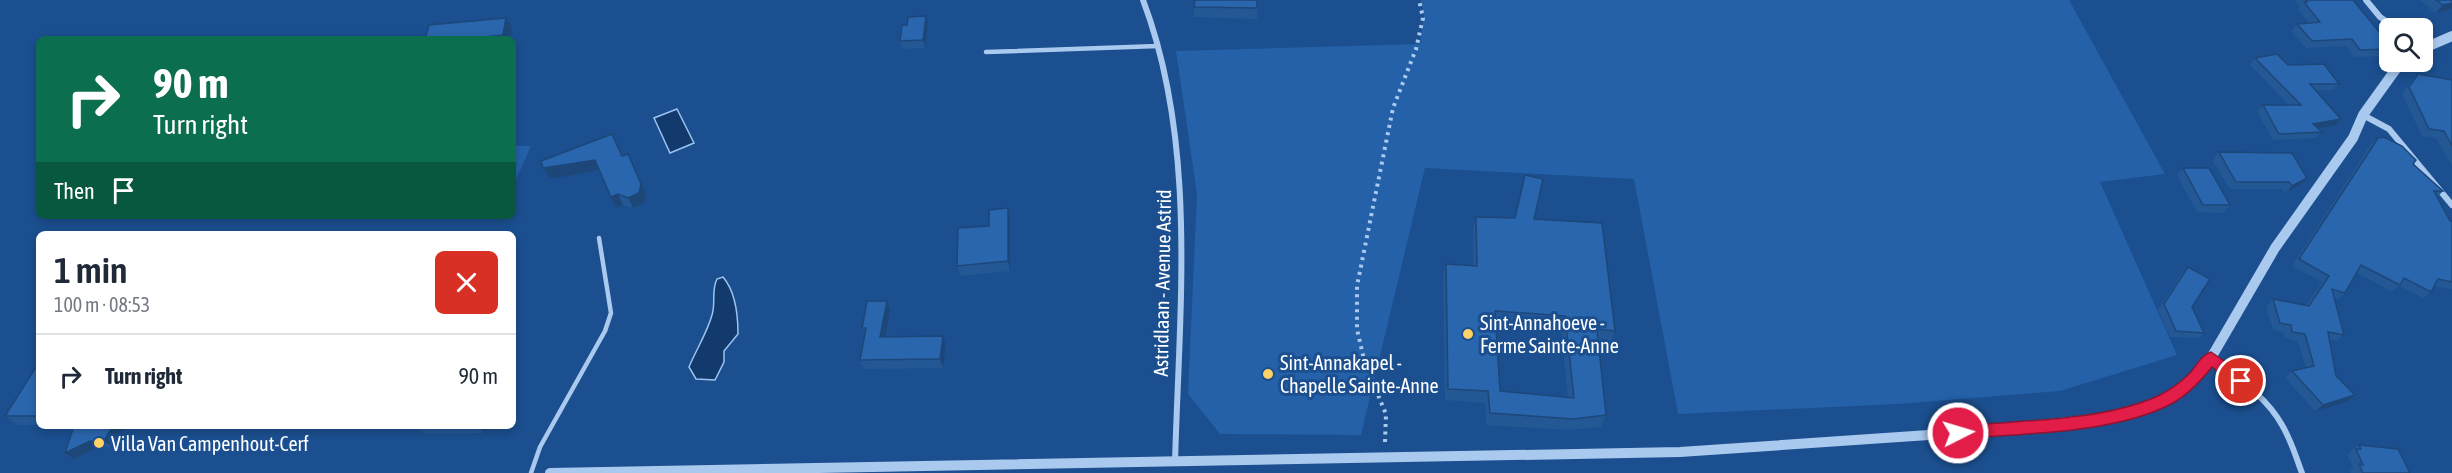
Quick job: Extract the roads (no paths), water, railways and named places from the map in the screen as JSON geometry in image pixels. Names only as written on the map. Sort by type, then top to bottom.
[{"type":"street","name":"Astridlaan - Avenue Astrid","points":[[1143,0],[1158,46],[1182,201],[1175,463]]},
{"type":"street","points":[[2366,0],[2381,18]]},
{"type":"street","points":[[2433,43],[2452,36]]},
{"type":"street","points":[[550,473],[1680,452],[1958,433],[2099,419],[2133,412],[2166,399],[2193,380],[2211,358],[2275,248],[2353,138],[2363,116],[2394,72]]},
{"type":"street","points":[[2363,116],[2389,129],[2452,205]]},
{"type":"street","points":[[2211,358],[2254,390],[2269,406],[2281,422],[2302,473]]},
{"type":"lane","points":[[986,52],[1158,46]]},
{"type":"lane","points":[[531,473],[540,447],[606,331],[611,313],[599,238]]},
{"type":"place","name":"Sint-Annahoeve - Ferme Sainte-Anne","points":[[1468,334]]},
{"type":"place","name":"Sint-Annakapel - Chapelle Sainte-Anne","points":[[1268,374]]},
{"type":"place","name":"Villa Van Campenhout-Cerf","points":[[99,443]]}]
